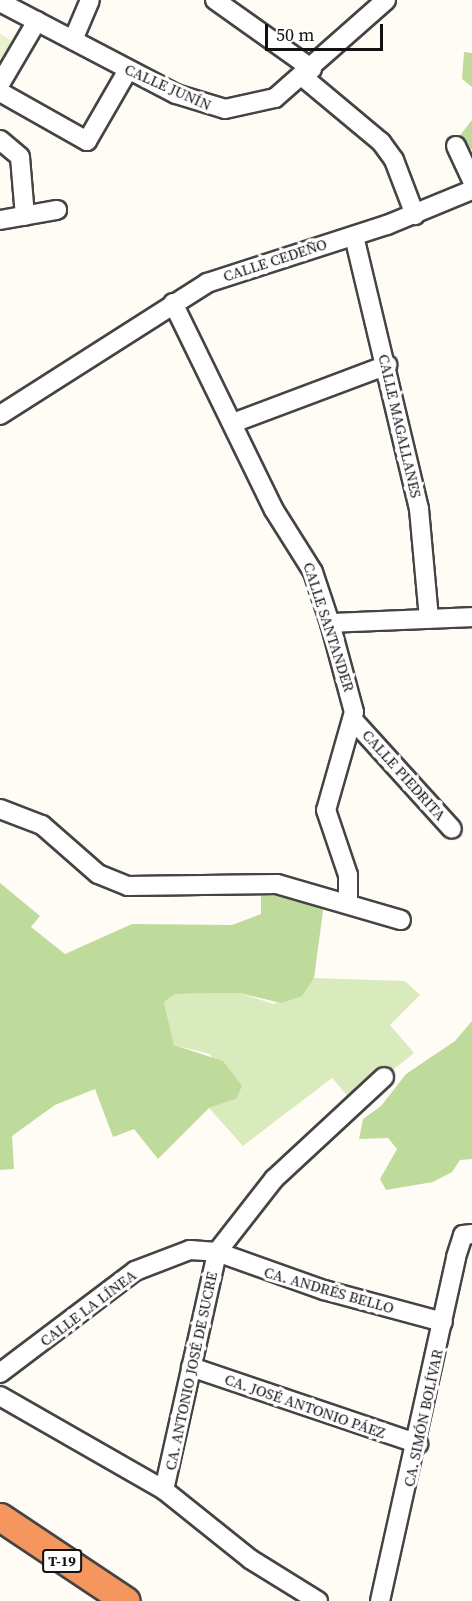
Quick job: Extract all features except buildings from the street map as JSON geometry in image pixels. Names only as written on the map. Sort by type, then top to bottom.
[{"type":"highway","name":"T-19","points":[[0,1517],[126,1601]]},
{"type":"street","points":[[73,40],[90,0]]},
{"type":"street","points":[[215,0],[307,73],[381,142],[399,170],[415,215]]},
{"type":"street","name":"CALLE JUNÍN","points":[[0,2],[128,70],[201,105],[225,109],[268,101],[307,73],[386,0]]},
{"type":"street","points":[[0,84],[37,21]]},
{"type":"street","points":[[0,92],[87,141],[128,70]]},
{"type":"street","points":[[0,140],[21,161],[25,216]]},
{"type":"street","points":[[456,146],[472,181]]},
{"type":"street","name":"CALLE CEDEÑO","points":[[0,415],[173,303],[255,263],[354,236],[415,215],[472,190]]},
{"type":"street","points":[[0,220],[57,210]]},
{"type":"street","name":"CALLE MAGALLANES","points":[[354,236],[387,365],[419,509],[429,619]]},
{"type":"street","name":"CALLE SANTANDER","points":[[173,303],[274,510],[313,572],[330,623],[355,722]]},
{"type":"street","points":[[233,423],[387,365]]},
{"type":"street","points":[[330,623],[472,617]]},
{"type":"street","points":[[348,903],[348,874],[326,810],[355,722]]},
{"type":"street","name":"CALLE PIEDRITA","points":[[355,722],[452,829]]},
{"type":"street","points":[[0,809],[42,825],[98,874],[128,886],[277,884],[401,920]]},
{"type":"street","points":[[217,1252],[274,1179],[384,1077]]},
{"type":"street","name":"CA. SIMÓN BOLÍVAR","points":[[380,1601],[418,1444],[443,1322],[468,1234]]},
{"type":"street","name":"CALLE LA LÍNEA","points":[[0,1373],[149,1263],[180,1251],[217,1252]]},
{"type":"street","name":"CA. ANDRÉS BELLO","points":[[217,1252],[324,1290],[443,1322]]},
{"type":"street","name":"CA. ANTONIO JOSÉ DE SUCRE","points":[[165,1490],[217,1252]]},
{"type":"street","name":"CA. JOSÉ ANTONIO PÁEZ","points":[[191,1367],[418,1444]]},
{"type":"street","points":[[0,1396],[165,1490],[250,1559],[318,1601]]},
{"type":"green space","points":[[0,33],[17,44],[0,69]]},
{"type":"green space","points":[[464,52],[472,53],[472,87],[462,79]]},
{"type":"green space","points":[[472,120],[472,149],[463,153],[458,138]]},
{"type":"green space","points":[[0,883],[40,916],[31,927],[65,954],[132,924],[232,925],[261,914],[261,884],[325,896],[314,978],[302,996],[281,1003],[239,993],[175,994],[164,1002],[174,1045],[223,1061],[242,1086],[236,1099],[209,1108],[158,1159],[134,1129],[113,1137],[95,1089],[55,1105],[12,1136],[14,1169],[0,1170]]},
{"type":"green space","points":[[314,978],[405,981],[420,995],[390,1025],[414,1053],[353,1102],[332,1078],[243,1146],[209,1108],[236,1099],[210,1054],[174,1045],[164,1002],[175,994],[239,993],[274,1004]]},
{"type":"green space","points":[[472,1021],[472,1159],[460,1160],[452,1172],[433,1182],[386,1190],[380,1179],[397,1149],[388,1138],[359,1139],[363,1119],[381,1106],[406,1074],[455,1041]]}]
